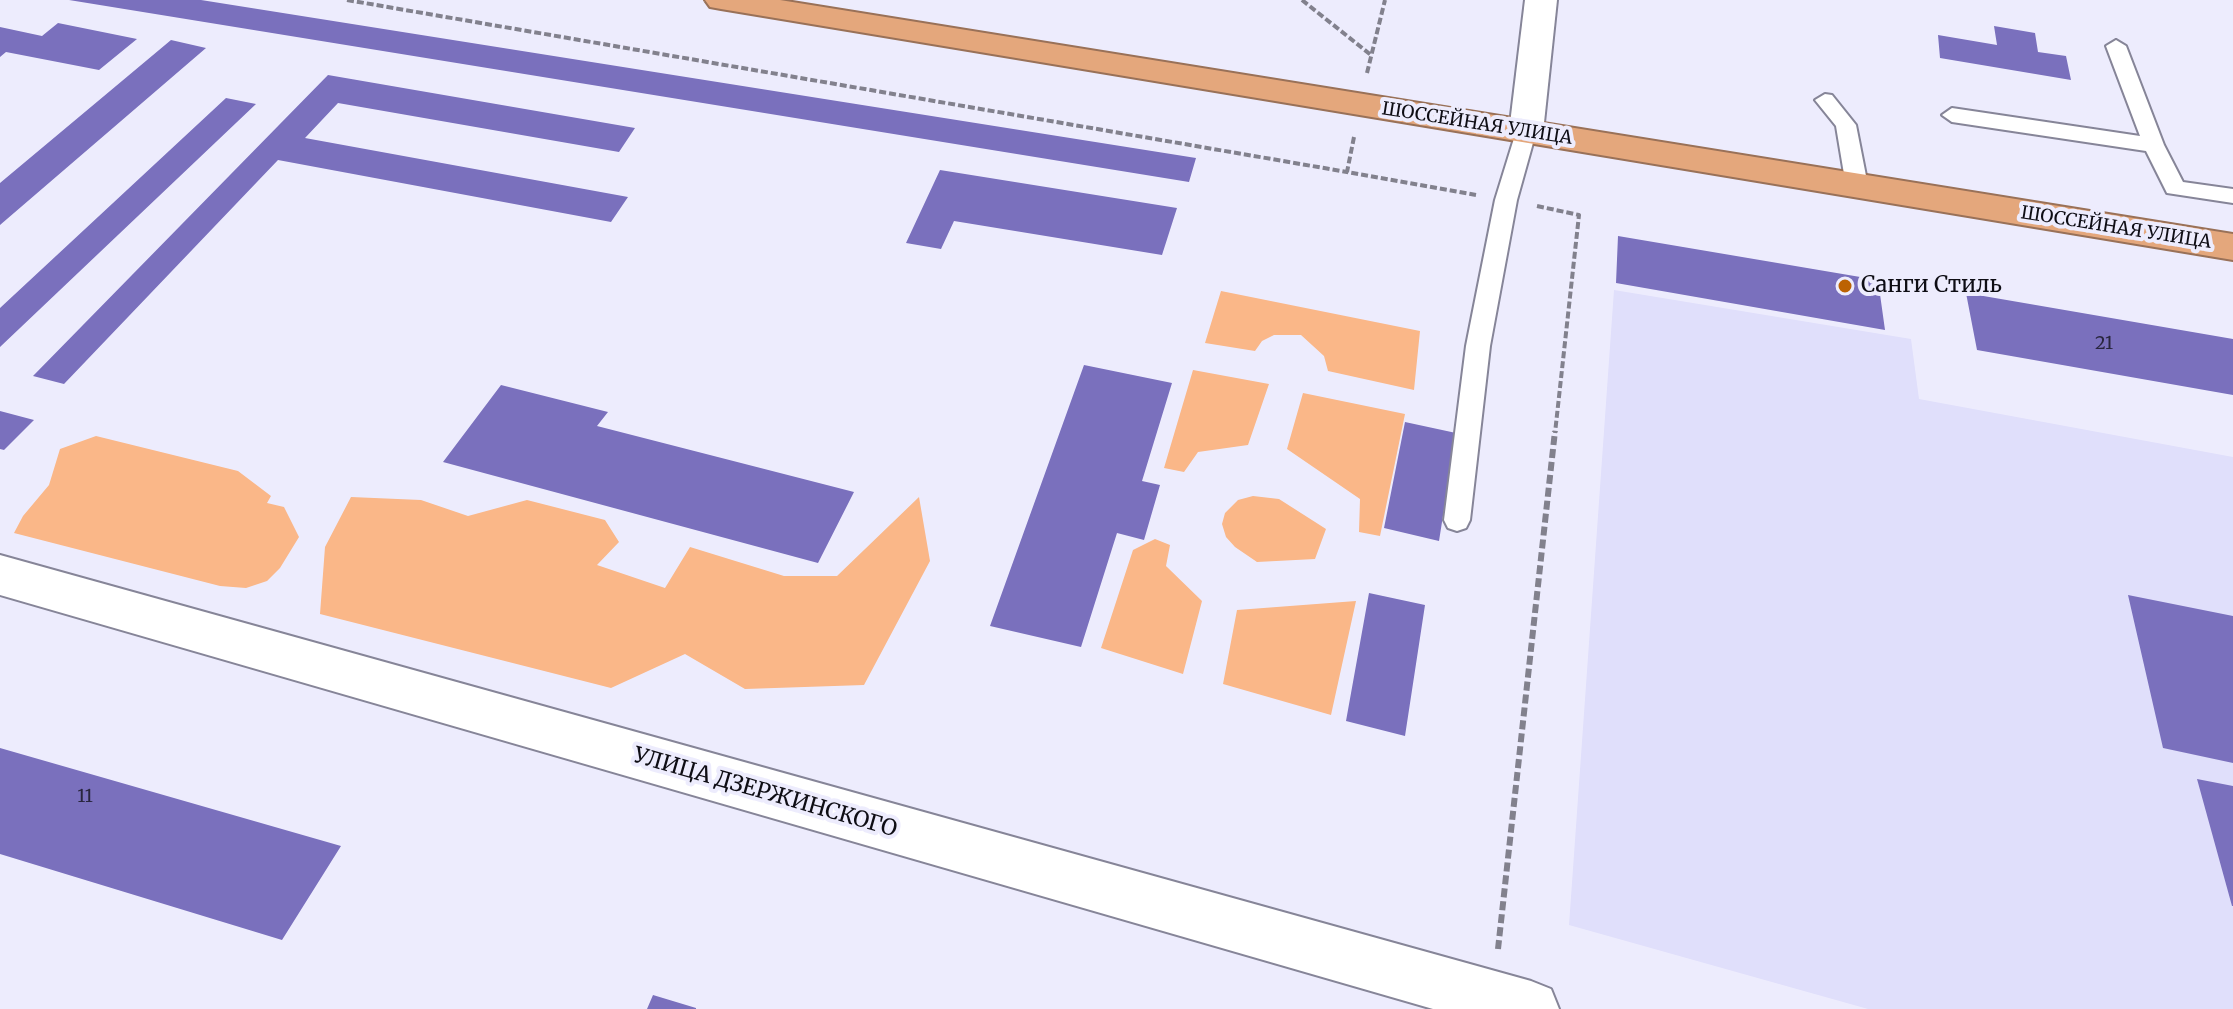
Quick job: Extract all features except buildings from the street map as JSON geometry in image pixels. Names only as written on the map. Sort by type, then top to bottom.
[{"type":"highway","name":"ШОССЕЙНАЯ УЛИЦА","points":[[729,1],[2233,247]]},
{"type":"street","points":[[1526,132],[1541,0]]},
{"type":"street","name":"УЛИЦА ДЗЕРЖИНСКОГО","points":[[0,575],[1419,994],[1531,1009]]},
{"type":"lane","points":[[2116,46],[2154,145],[2175,188],[2233,196]]},
{"type":"lane","points":[[1825,100],[1846,125],[1857,186]]},
{"type":"lane","points":[[1952,115],[2154,145]]},
{"type":"lane","points":[[1457,520],[1478,346],[1506,200],[1526,132]]},
{"type":"path","points":[[347,0],[1347,172]]},
{"type":"path","points":[[1302,0],[1371,55]]},
{"type":"shaded area","points":[[1614,290],[1911,339],[1919,399],[2233,457],[2233,1009],[1868,1009],[1569,925]]},
{"type":"shaded area","points":[[1221,291],[1420,331],[1414,390],[1328,371],[1324,356],[1301,335],[1274,335],[1262,341],[1255,351],[1205,343]]},
{"type":"shaded area","points":[[1193,370],[1269,384],[1248,445],[1198,452],[1184,472],[1164,468]]},
{"type":"shaded area","points":[[1303,393],[1405,414],[1380,536],[1359,532],[1360,499],[1287,449]]},
{"type":"shaded area","points":[[96,436],[238,471],[271,496],[267,503],[284,507],[299,537],[280,568],[267,581],[246,588],[220,586],[14,533],[23,516],[49,485],[60,449]]},
{"type":"shaded area","points":[[1253,496],[1279,499],[1326,529],[1315,559],[1257,562],[1235,547],[1226,537],[1222,524],[1225,513],[1238,500]]},
{"type":"shaded area","points":[[351,497],[421,500],[468,516],[527,500],[605,520],[619,542],[597,565],[665,588],[690,547],[784,576],[837,576],[919,497],[930,561],[864,685],[745,689],[685,654],[611,688],[320,614],[325,547]]},
{"type":"shaded area","points":[[1155,539],[1170,545],[1166,566],[1202,601],[1183,674],[1101,648],[1133,550]]},
{"type":"shaded area","points":[[1356,601],[1331,715],[1223,684],[1237,610]]},
{"type":"place","name":"Санги Стиль","points":[[1845,286]]}]
